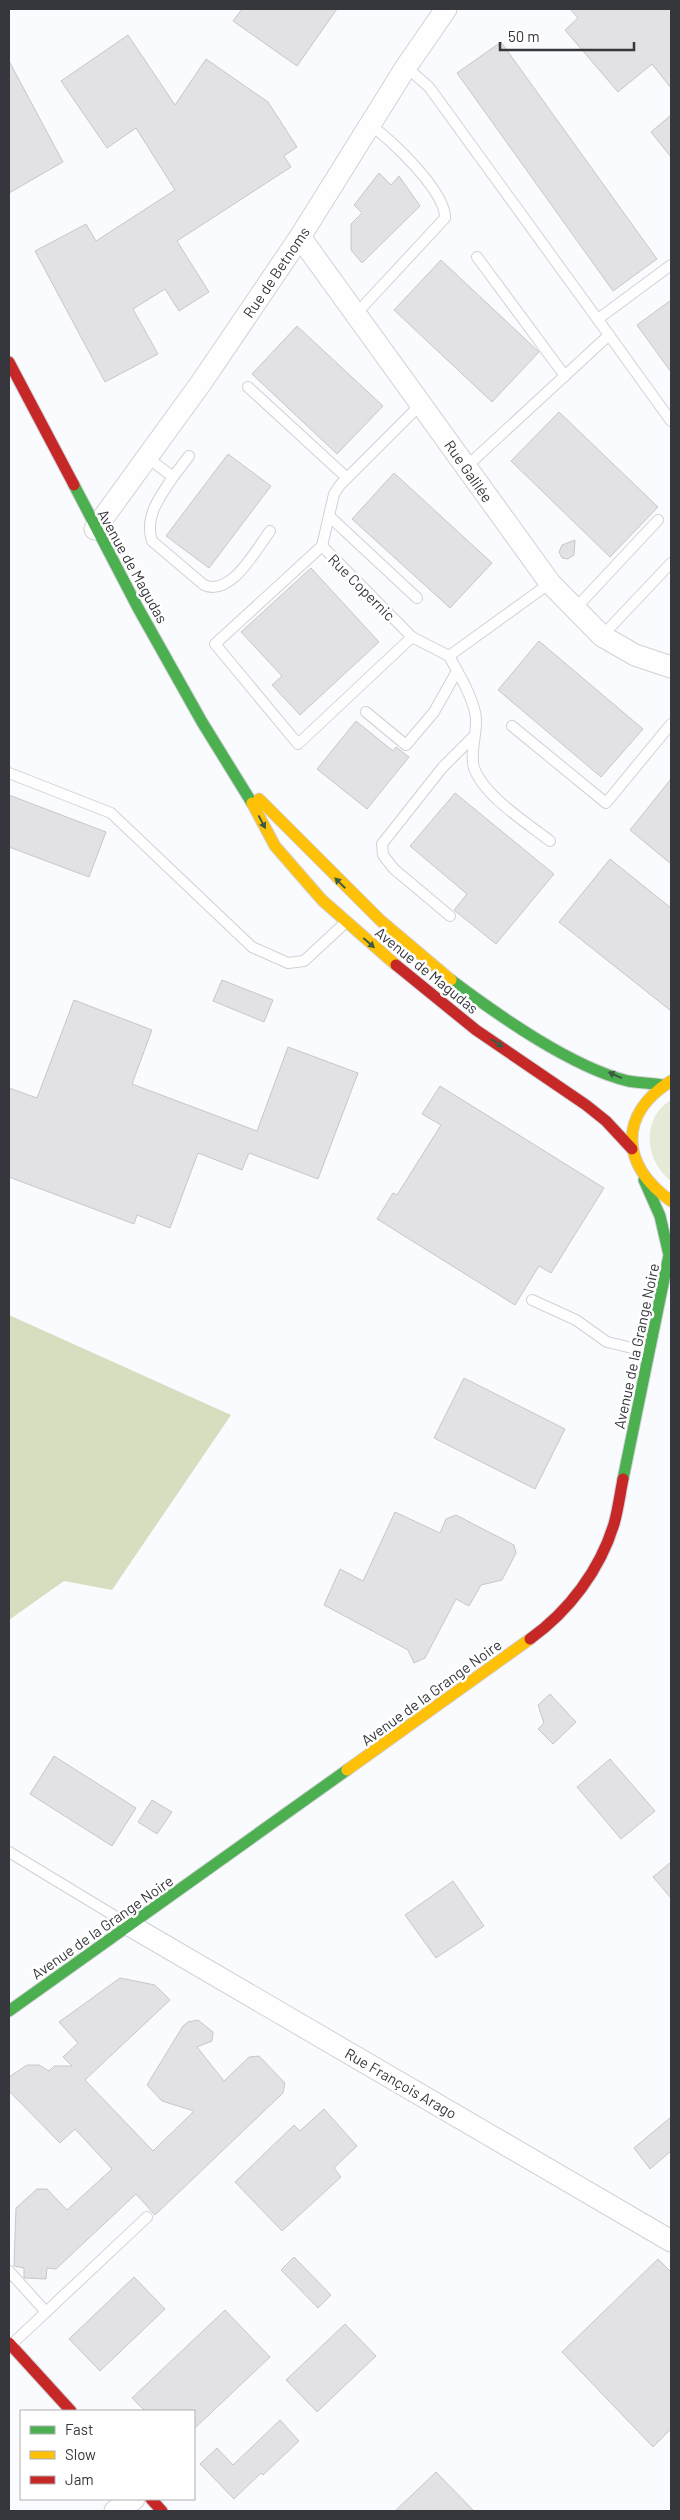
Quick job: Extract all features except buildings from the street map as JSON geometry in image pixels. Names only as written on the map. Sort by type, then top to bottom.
[{"type":"main road","name":"Avenue de Magudas","points":[[9,362],[95,529],[202,722],[239,779],[275,846],[322,900],[423,989],[476,1030],[586,1105],[612,1127],[632,1149]]},
{"type":"main road","name":"Avenue de Magudas","points":[[239,779],[376,917],[428,962],[482,1002],[561,1051],[626,1080],[667,1083]]},
{"type":"main road","points":[[632,1149],[632,1131],[638,1113],[648,1097],[667,1083]]},
{"type":"main road","name":"Avenue de la Grange Noire","points":[[9,2012],[540,1632],[573,1600],[598,1564],[614,1524],[670,1254],[665,1227],[658,1206],[636,1165],[632,1149]]},
{"type":"main road","points":[[644,1180],[659,1194],[671,1201]]},
{"type":"main road","points":[[10,2344],[70,2410]]},
{"type":"main road","points":[[151,2500],[162,2511]]},
{"type":"street","name":"Rue de Betnoms","points":[[95,529],[148,458],[300,237],[406,67],[446,9]]},
{"type":"street","name":"Rue Galilée","points":[[300,237],[550,583],[574,610],[602,636],[635,655],[671,668]]},
{"type":"street","name":"Rue François Arago","points":[[131,1926],[671,2241]]},
{"type":"street","points":[[116,2511],[132,2500]]},
{"type":"lane","points":[[406,67],[429,88],[671,421]]},
{"type":"lane","points":[[355,315],[445,218],[443,204],[433,190],[385,136],[370,125]]},
{"type":"lane","points":[[477,258],[565,376]]},
{"type":"lane","points":[[598,319],[671,265]]},
{"type":"lane","points":[[466,467],[609,335]]},
{"type":"lane","points":[[248,387],[346,477]]},
{"type":"lane","name":"Rue Copernic","points":[[421,404],[346,477],[334,494],[322,546],[412,637],[449,656]]},
{"type":"lane","points":[[189,456],[173,477],[151,515],[149,531],[152,541],[204,585],[213,589],[223,586],[233,579],[270,531]]},
{"type":"lane","points":[[148,458],[173,477]]},
{"type":"lane","points":[[329,516],[417,598]]},
{"type":"lane","points":[[574,610],[658,520]]},
{"type":"lane","points":[[322,546],[215,644],[298,744],[412,637]]},
{"type":"lane","points":[[602,636],[671,563]]},
{"type":"lane","points":[[550,583],[449,656],[474,708],[476,721],[474,767],[480,779],[489,792],[550,841]]},
{"type":"lane","points":[[366,712],[406,745],[434,712],[457,671]]},
{"type":"lane","points":[[512,726],[606,803],[671,724]]},
{"type":"lane","points":[[450,916],[394,869],[383,856],[382,844],[442,768],[474,736]]},
{"type":"lane","points":[[9,773],[111,813],[252,947],[288,963],[304,961],[346,923]]},
{"type":"lane","points":[[532,1300],[576,1320],[607,1342],[650,1353]]},
{"type":"lane","points":[[9,1852],[131,1926]]},
{"type":"lane","points":[[10,2344],[147,2217]]},
{"type":"lane","points":[[9,2270],[46,2312]]},
{"type":"green space","points":[[671,1100],[671,1181],[662,1173],[656,1163],[651,1152],[650,1140],[654,1118],[661,1108]]},
{"type":"green space","points":[[9,1315],[231,1415],[112,1590],[64,1581],[9,1620]]},
{"type":"traffic: fast","points":[[74,485],[138,608],[202,722],[252,803]]},
{"type":"traffic: fast","points":[[451,980],[513,1024],[583,1064],[628,1081],[662,1085]]},
{"type":"traffic: fast","points":[[623,1479],[669,1255],[660,1216],[644,1180]]},
{"type":"traffic: fast","points":[[9,2011],[347,1770]]},
{"type":"traffic: slow","points":[[259,799],[380,920],[451,980]]},
{"type":"traffic: slow","points":[[252,803],[275,846],[322,900],[396,965]]},
{"type":"traffic: slow","points":[[671,1081],[653,1094],[641,1109],[634,1125],[632,1141],[635,1157],[642,1172],[654,1187],[671,1201]]},
{"type":"traffic: slow","points":[[347,1770],[530,1639]]},
{"type":"traffic: jam","points":[[9,362],[74,485]]},
{"type":"traffic: jam","points":[[396,965],[476,1030],[586,1105],[606,1121],[632,1149]]},
{"type":"traffic: jam","points":[[530,1639],[558,1616],[592,1573],[614,1524],[623,1479]]},
{"type":"traffic: jam","points":[[9,2343],[70,2410]]},
{"type":"traffic: jam","points":[[152,2500],[162,2511]]}]
